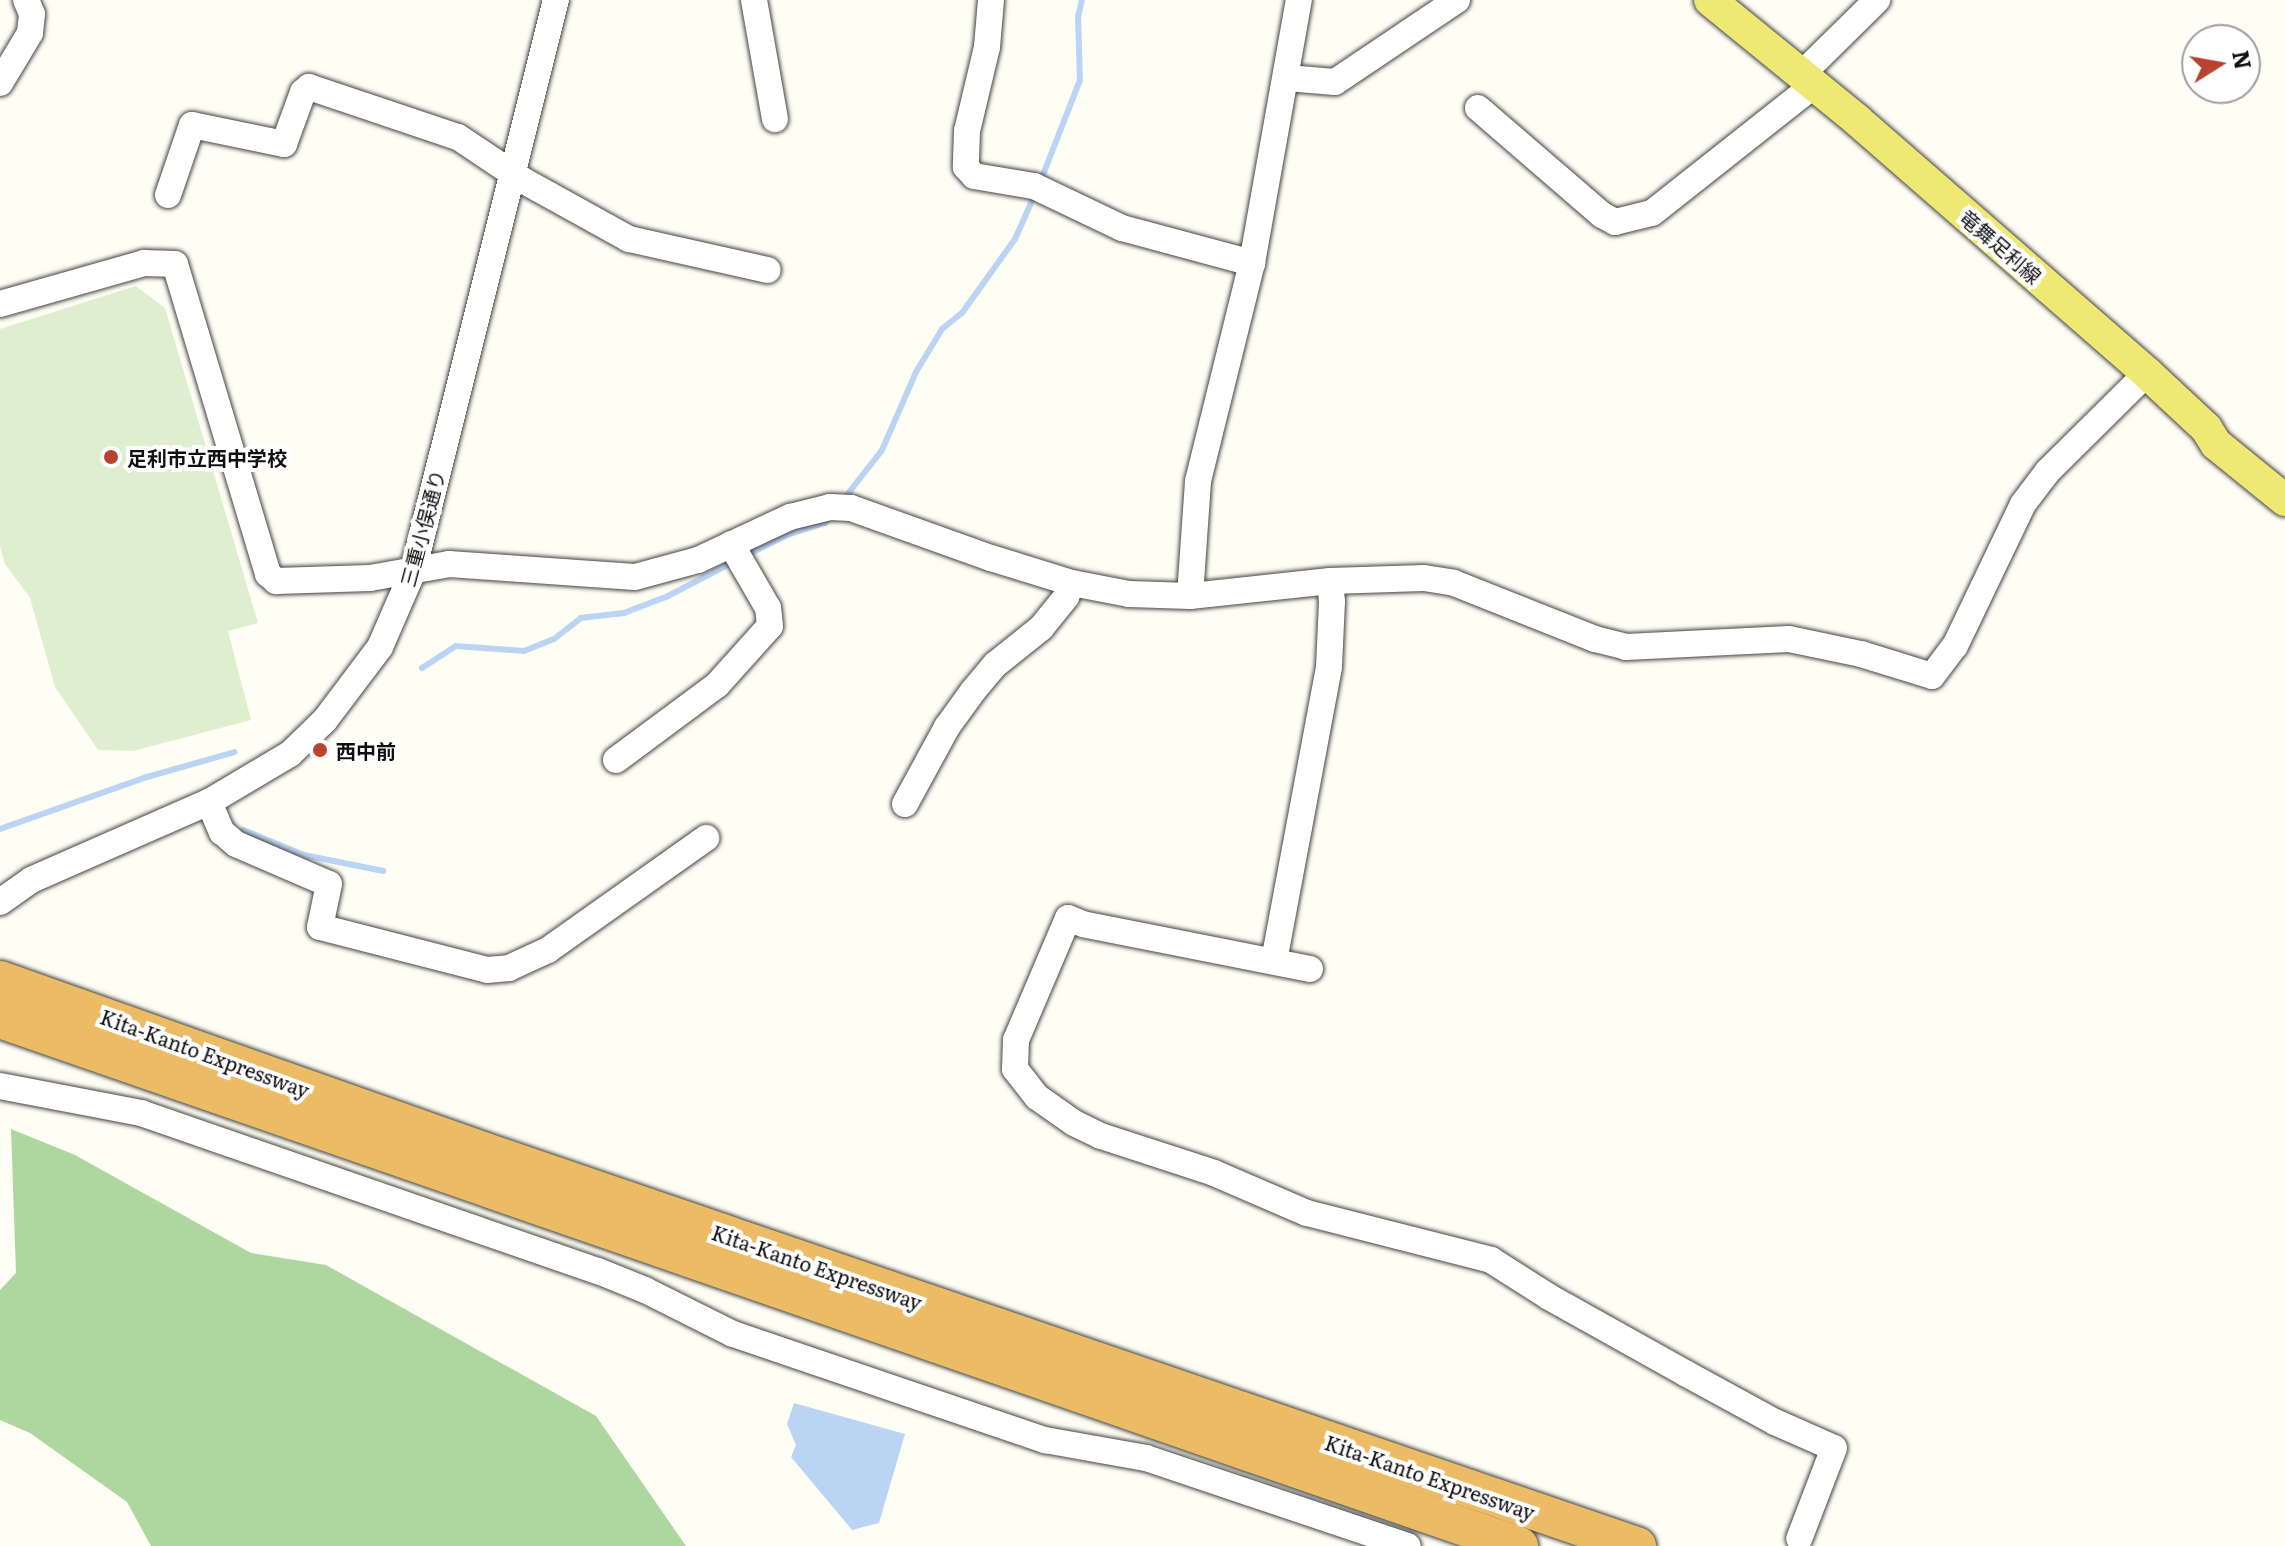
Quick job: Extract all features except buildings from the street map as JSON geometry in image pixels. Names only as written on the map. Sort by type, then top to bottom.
[{"type":"highway","name":"Kita-Kanto Expressway","points":[[0,980],[573,1182],[1637,1546]]},
{"type":"highway","name":"Kita-Kanto Expressway","points":[[0,1019],[1519,1546]]},
{"type":"main road","name":"竜舞足利線","points":[[1710,0],[1808,80],[2147,373],[2206,428],[2216,444],[2285,500]]},
{"type":"street","points":[[0,83],[30,33],[32,14],[26,0]]},
{"type":"street","name":"三重小俣通り","points":[[0,902],[31,880],[73,859],[209,802],[290,754],[325,720],[380,647],[413,571],[556,0]]},
{"type":"street","points":[[754,0],[775,119]]},
{"type":"street","points":[[991,0],[987,47],[967,131],[966,167],[974,176],[1034,186],[1122,228],[1252,263]]},
{"type":"street","points":[[1190,596],[1198,481],[1252,263],[1299,0]]},
{"type":"street","points":[[1287,78],[1335,82],[1457,0]]},
{"type":"street","points":[[1478,108],[1602,215],[1615,222],[1652,213],[1808,80],[1877,0]]},
{"type":"street","points":[[168,195],[192,125],[284,144],[303,92],[309,87],[458,137],[629,239],[768,270]]},
{"type":"street","points":[[0,304],[144,263],[175,264],[268,574],[276,581],[370,578],[449,564],[635,577],[666,571],[811,510],[851,508],[1072,583],[1129,594],[1190,596],[1330,581],[1402,577],[1454,583],[1595,639],[1626,647],[1789,639],[1861,654],[1932,676],[1955,646],[2023,504],[2048,471],[2147,373]]},
{"type":"street","points":[[616,760],[708,692],[770,626],[768,608],[731,544]]},
{"type":"street","points":[[1274,961],[1327,682],[1332,634],[1330,581]]},
{"type":"street","points":[[905,804],[947,727],[973,691],[996,664],[1041,628],[1066,597],[1072,583]]},
{"type":"street","points":[[209,802],[222,832],[236,844],[329,884],[320,927],[487,970],[509,968],[548,950],[706,838]]},
{"type":"street","points":[[1310,969],[1083,924],[1068,918],[1016,1040],[1015,1069],[1037,1097],[1074,1123],[1101,1136],[1214,1173],[1307,1213],[1491,1260],[1549,1297],[1685,1373],[1775,1422],[1834,1448],[1799,1539]]},
{"type":"street","points":[[0,1086],[141,1113],[598,1271],[645,1290],[733,1334],[1045,1440],[1146,1458],[1408,1546]]},
{"type":"green space","name":"足利市立西中学校","points":[[136,286],[165,308],[258,623],[228,631],[251,720],[133,751],[98,750],[55,687],[30,598],[5,564],[0,547],[0,329]]},
{"type":"green space","points":[[11,1129],[75,1155],[251,1253],[326,1265],[596,1416],[686,1546],[151,1546],[127,1502],[30,1433],[0,1420],[0,1290],[16,1273]]},
{"type":"water","points":[[794,1403],[905,1434],[879,1523],[852,1530],[791,1457],[796,1445],[787,1424]]},
{"type":"waterway","points":[[1041,180],[1080,80],[1078,17],[1082,0]]},
{"type":"waterway","points":[[843,500],[882,450],[916,372],[942,329],[962,313],[1015,239],[1035,194]]},
{"type":"waterway","points":[[745,556],[787,535],[825,523],[831,515]]},
{"type":"waterway","points":[[422,668],[456,646],[524,651],[554,639],[581,618],[624,613],[668,596],[735,561]]},
{"type":"waterway","points":[[0,829],[147,777],[235,752]]},
{"type":"waterway","points":[[243,830],[304,855],[383,871]]},
{"type":"place","name":"足利市立西中学校","points":[[111,457]]},
{"type":"place","name":"西中前","points":[[320,750]]}]
